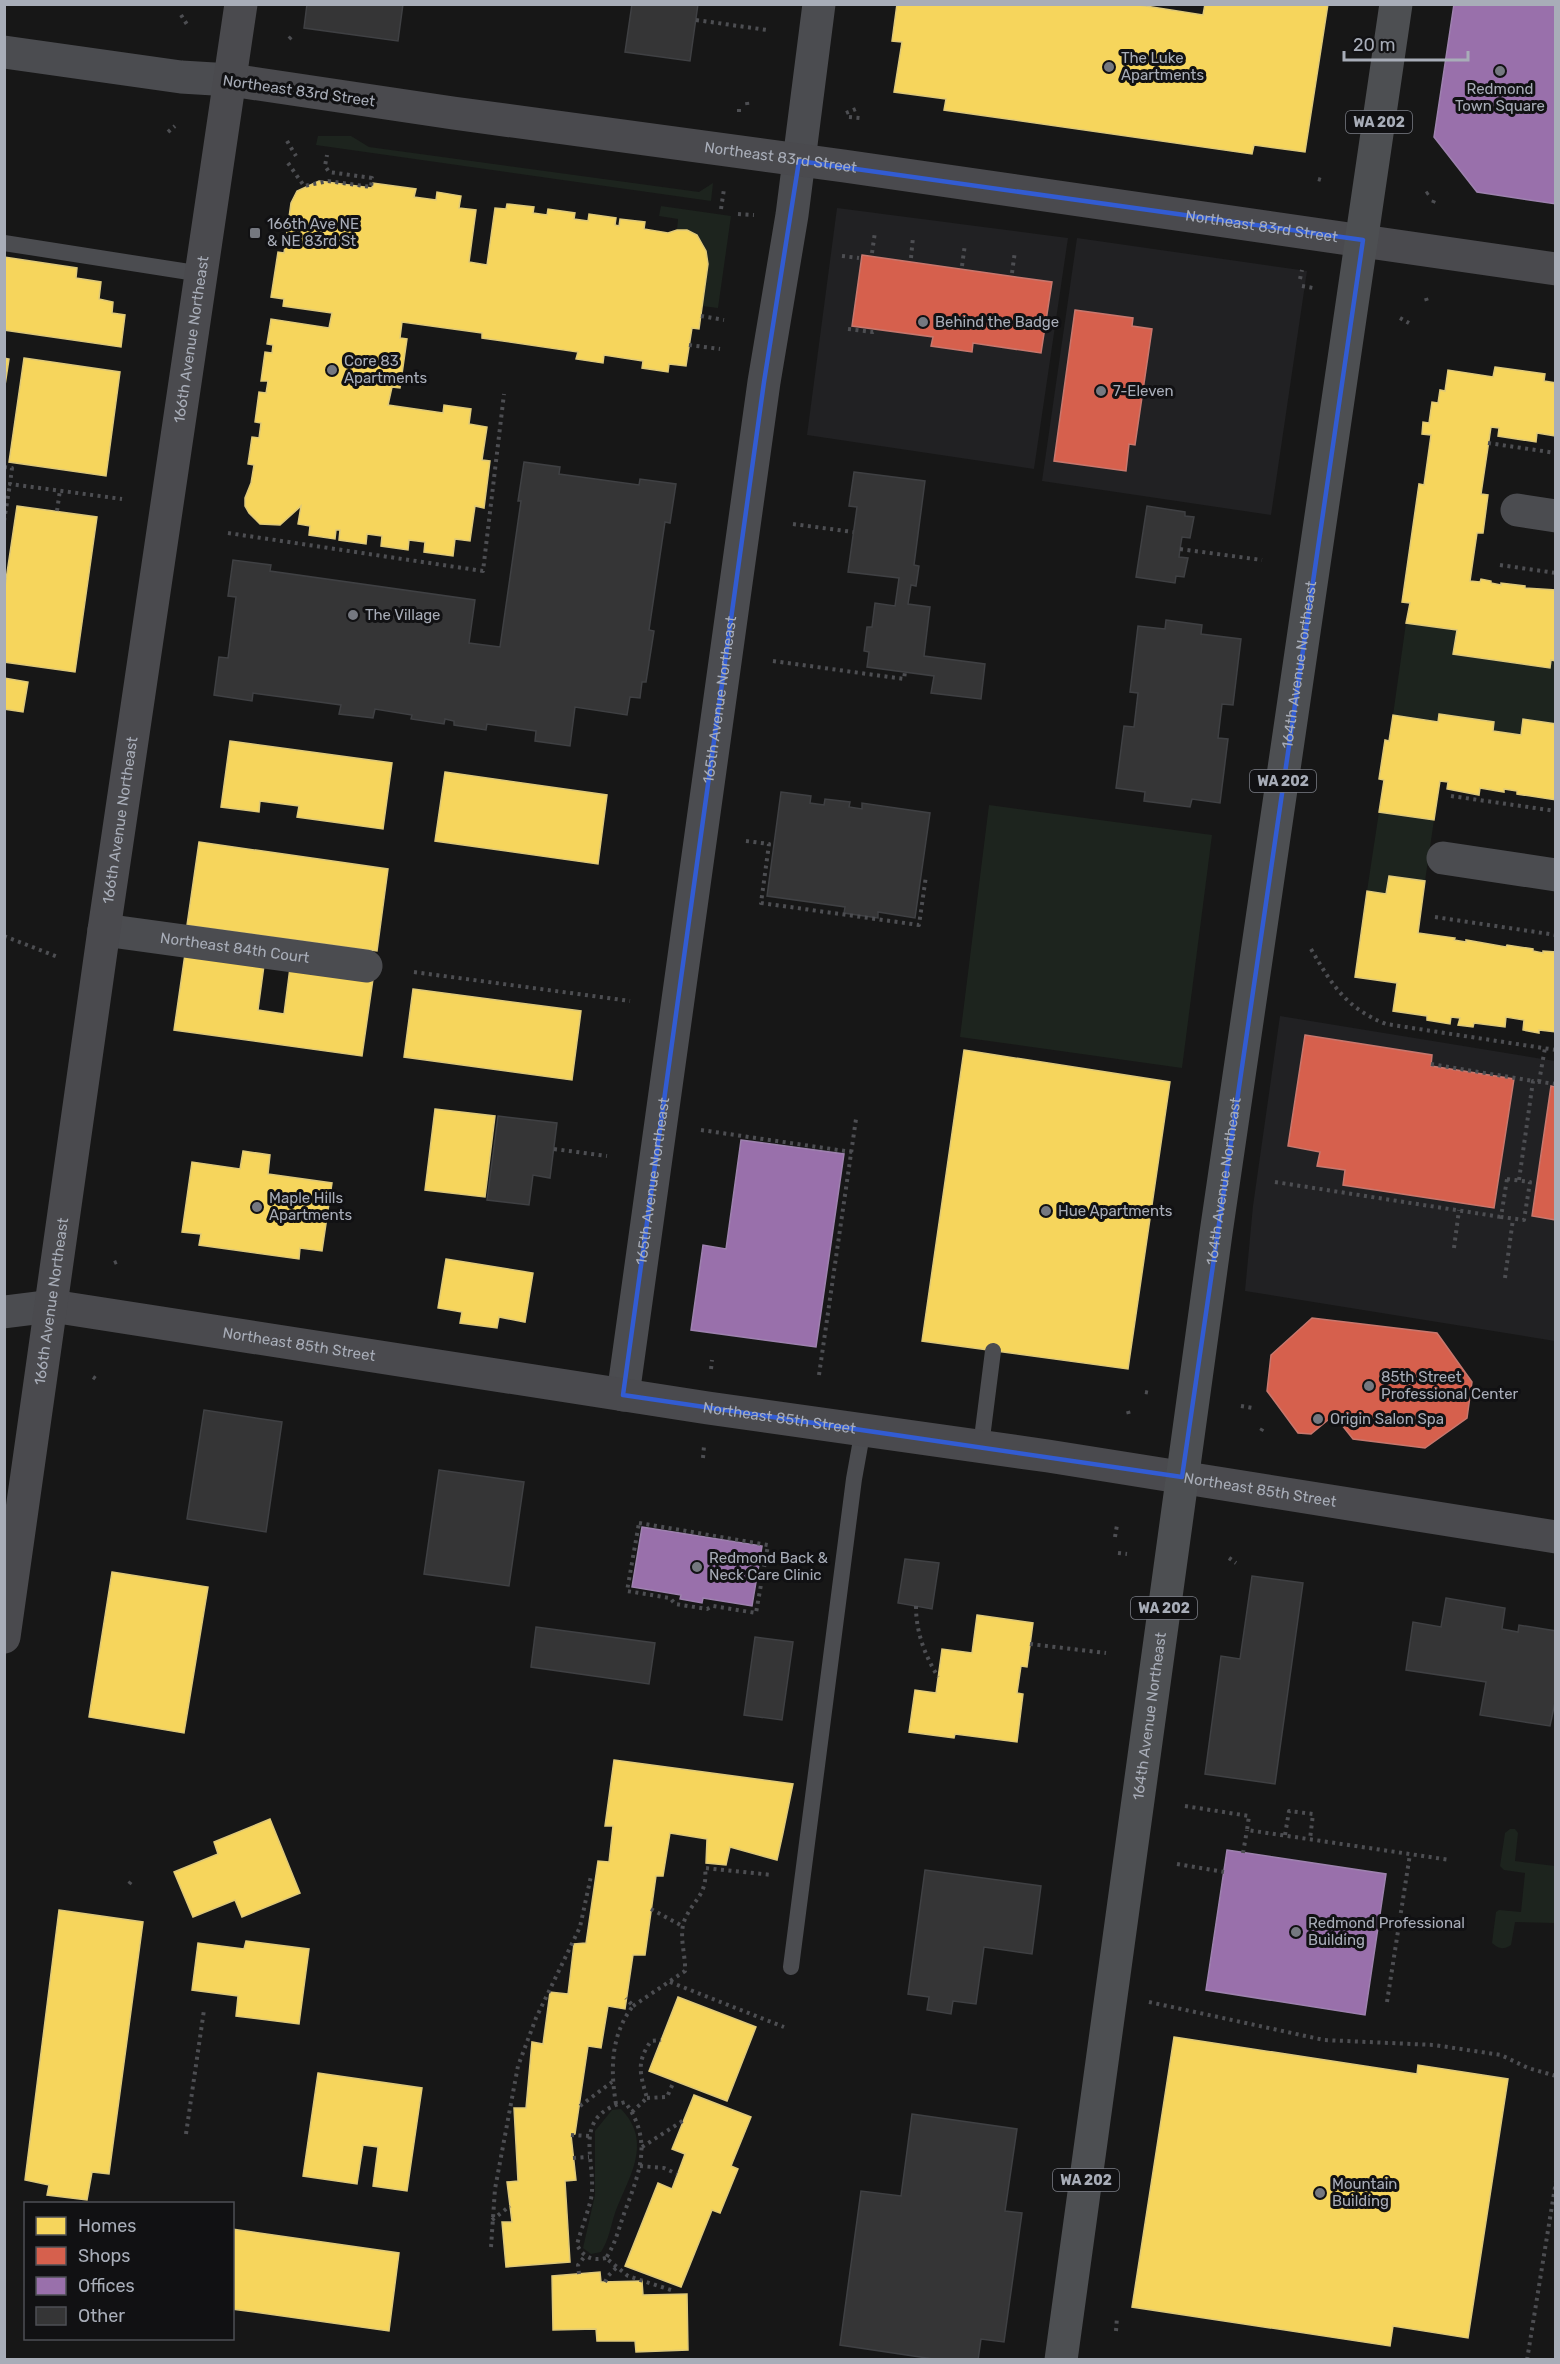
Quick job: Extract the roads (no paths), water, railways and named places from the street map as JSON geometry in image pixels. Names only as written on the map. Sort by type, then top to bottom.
[{"type":"main road","name":"164th Avenue Northeast","points":[[1061,2360],[1216,1233],[1396,4]]},
{"type":"street","name":"166th Avenue Northeast","points":[[4,1637],[104,930],[241,4]]},
{"type":"street","name":"165th Avenue Northeast","points":[[623,1395],[761,404],[792,215],[819,4]]},
{"type":"street","name":"Northeast 83rd Street","points":[[4,52],[181,77],[231,80],[453,114],[1363,240],[1556,269]]},
{"type":"street","points":[[1517,510],[1556,516]]},
{"type":"street","points":[[1443,858],[1556,875]]},
{"type":"street","name":"Northeast 84th Court","points":[[104,930],[366,966]]},
{"type":"street","name":"Northeast 85th Street","points":[[4,1312],[52,1306],[623,1395],[981,1446],[1556,1537]]},
{"type":"lane","points":[[4,243],[202,274]]},
{"type":"lane","points":[[981,1446],[993,1351]]},
{"type":"lane","points":[[791,1967],[854,1479],[863,1429]]},
{"type":"place","name":"The Luke Apartments","points":[[1109,67]]},
{"type":"place","name":"Redmond Town Square","points":[[1500,71]]},
{"type":"place","name":"166th Ave NE & NE 83rd St","points":[[255,233]]},
{"type":"place","name":"Behind the Badge","points":[[923,322]]},
{"type":"place","name":"Core 83 Apartments","points":[[332,370]]},
{"type":"place","name":"7-Eleven","points":[[1101,391]]},
{"type":"place","name":"The Village","points":[[353,615]]},
{"type":"place","name":"Maple Hills Apartments","points":[[257,1207]]},
{"type":"place","name":"Hue Apartments","points":[[1046,1211]]},
{"type":"place","name":"85th Street Professional Center","points":[[1369,1386]]},
{"type":"place","name":"Origin Salon Spa","points":[[1318,1419]]},
{"type":"place","name":"Redmond Back & Neck Care Clinic","points":[[697,1567]]},
{"type":"place","name":"Redmond Professional Building","points":[[1296,1932]]},
{"type":"place","name":"Mountain Building","points":[[1320,2193]]}]
